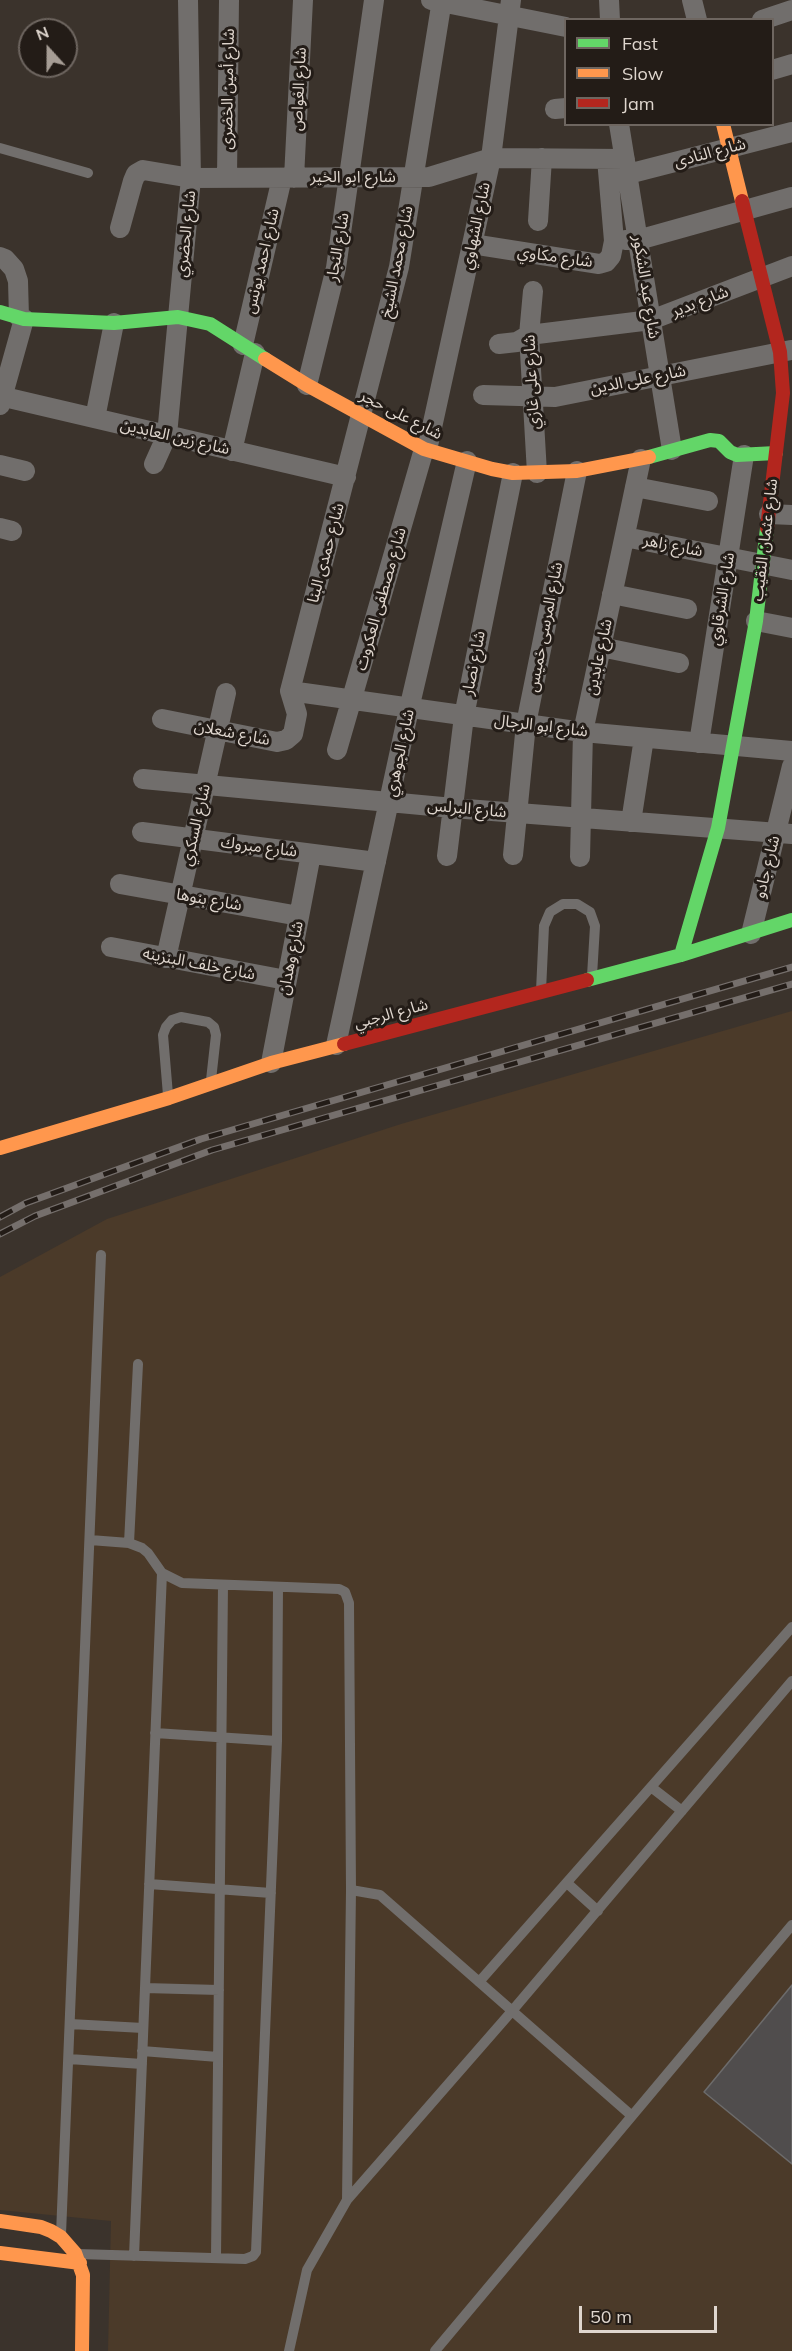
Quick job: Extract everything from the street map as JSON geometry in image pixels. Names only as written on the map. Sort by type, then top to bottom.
[{"type":"street","name":"شارع الحضري","points":[[154,464],[167,435],[191,178],[188,0]]},
{"type":"street","name":"شارع أمين الخضرى","points":[[227,178],[229,0]]},
{"type":"street","name":"شارع الغواص","points":[[288,178],[303,0]]},
{"type":"street","name":"شارع النجار","points":[[307,385],[336,268],[374,0]]},
{"type":"street","points":[[609,0],[610,18]]},
{"type":"street","points":[[692,0],[696,18]]},
{"type":"street","points":[[438,1],[510,8],[564,26]]},
{"type":"street","name":"شارع محمد الشيخ","points":[[362,415],[399,267],[438,1]]},
{"type":"street","name":"شارع الشهاوي","points":[[426,449],[491,158],[510,8]]},
{"type":"street","points":[[768,18],[788,12]]},
{"type":"street","points":[[774,69],[792,64]]},
{"type":"street","name":"شارع عبد الشكور","points":[[619,126],[620,164],[638,240],[672,450]]},
{"type":"street","name":"شارع عثمان النقيب","points":[[681,955],[718,828],[756,621],[769,514],[781,456],[787,393],[786,351],[761,278],[724,126]]},
{"type":"street","name":"شارع النادى","points":[[620,164],[729,148],[792,132]]},
{"type":"street","name":"شارع ابو الخير","points":[[120,228],[133,181],[136,174],[143,170],[191,178],[429,177],[491,158],[542,158],[620,164]]},
{"type":"street","points":[[538,221],[542,158]]},
{"type":"street","name":"شارع مكاوي","points":[[472,244],[599,264],[606,262],[612,256],[620,164]]},
{"type":"street","name":"شارع احمد يونس","points":[[232,451],[249,349],[288,178]]},
{"type":"street","points":[[614,241],[638,240],[745,212],[792,196]]},
{"type":"street","points":[[0,258],[5,259],[14,269],[18,281],[1,399]]},
{"type":"street","name":"شارع بدير","points":[[499,344],[517,342],[529,335],[651,320],[792,266]]},
{"type":"street","name":"شارع على غازي","points":[[533,291],[529,335],[537,473]]},
{"type":"street","name":"شارع على حجر","points":[[14,316],[114,323],[178,317],[210,324],[307,385],[426,449],[513,473],[576,471],[641,459],[710,440],[719,441],[730,452],[744,455]]},
{"type":"street","points":[[95,418],[114,323]]},
{"type":"street","name":"شارع على الدين","points":[[483,394],[555,397],[786,351]]},
{"type":"street","name":"شارع زين العابدين","points":[[1,399],[95,418],[346,477]]},
{"type":"street","name":"شارع حمدى البنا","points":[[290,691],[362,415]]},
{"type":"street","name":"شارع مصطفى العكروت","points":[[337,750],[426,449]]},
{"type":"street","points":[[744,455],[781,456]]},
{"type":"street","name":"شارع الشرقاوي","points":[[699,743],[744,455]]},
{"type":"street","name":"شارع عابدين","points":[[580,857],[583,732],[641,459]]},
{"type":"street","name":"شارع الجوهري","points":[[336,1045],[409,709],[467,461]]},
{"type":"street","points":[[0,465],[25,471]]},
{"type":"street","name":"شارع المرسى خميس","points":[[513,855],[526,724],[576,471]]},
{"type":"street","name":"شارع نصار","points":[[447,856],[464,716],[513,473]]},
{"type":"street","points":[[635,487],[708,501]]},
{"type":"street","points":[[769,514],[792,515]]},
{"type":"street","name":"شارع زاهر","points":[[625,537],[792,570]]},
{"type":"street","points":[[612,594],[687,609]]},
{"type":"street","points":[[756,621],[792,628]]},
{"type":"street","points":[[601,647],[679,663]]},
{"type":"street","name":"شارع ابو الرجال","points":[[290,691],[583,732],[792,751]]},
{"type":"street","name":"شارع شعلان","points":[[162,719],[277,742],[286,740],[292,734],[297,714],[290,691]]},
{"type":"street","name":"شارع السكري","points":[[166,957],[226,693]]},
{"type":"street","points":[[631,822],[644,738]]},
{"type":"street","name":"شارع جادو","points":[[751,933],[784,833],[792,766]]},
{"type":"street","name":"شارع البرلس","points":[[143,779],[453,808],[784,833]]},
{"type":"street","name":"شارع مبروك","points":[[142,832],[376,862]]},
{"type":"street","name":"شارع وهدان","points":[[271,1063],[311,854]]},
{"type":"street","name":"شارع بنوها","points":[[120,884],[299,916]]},
{"type":"street","name":"شارع الرجبي","points":[[0,1148],[169,1098],[271,1063],[681,955],[792,920]]},
{"type":"street","name":"شارع خلف البنزينه","points":[[111,947],[286,980]]},
{"type":"street","points":[[0,2221],[41,2227],[61,2237],[77,2258],[82,2275],[82,2351]]},
{"type":"street","points":[[0,2253],[77,2258]]},
{"type":"lane","points":[[0,148],[88,173]]},
{"type":"lane","points":[[541,992],[544,926],[550,912],[563,904],[577,904],[590,912],[595,926],[591,979]]},
{"type":"lane","points":[[169,1098],[163,1035],[165,1027],[172,1020],[181,1017],[208,1022],[213,1027],[216,1035],[211,1083]]},
{"type":"lane","points":[[61,2237],[101,1256]]},
{"type":"lane","points":[[129,1543],[138,1364]]},
{"type":"lane","points":[[90,1540],[129,1543],[148,1553],[162,1573],[182,1583],[339,1589],[348,1597],[351,1890],[347,2200]]},
{"type":"lane","points":[[134,2256],[162,1573]]},
{"type":"lane","points":[[216,2258],[223,1585]]},
{"type":"lane","points":[[77,2258],[134,2256],[249,2258],[256,2252],[277,1741],[278,1587]]},
{"type":"lane","points":[[479,1982],[792,1627]]},
{"type":"lane","points":[[289,2351],[307,2270],[347,2200],[512,2012],[792,1681]]},
{"type":"lane","points":[[155,1733],[277,1741]]},
{"type":"lane","points":[[651,1787],[682,1811]]},
{"type":"lane","points":[[567,1883],[598,1911]]},
{"type":"lane","points":[[149,1884],[271,1893]]},
{"type":"lane","points":[[351,1890],[380,1895],[632,2116]]},
{"type":"lane","points":[[435,2351],[792,1925]]},
{"type":"lane","points":[[145,1988],[219,1990]]},
{"type":"lane","points":[[70,2024],[143,2028]]},
{"type":"lane","points":[[142,2051],[218,2057]]},
{"type":"lane","points":[[69,2059],[142,2064]]},
{"type":"shaded area","points":[[792,1011],[792,2351],[108,2351],[111,2221],[0,2210],[0,1277],[107,1219],[401,1124]]},
{"type":"building","points":[[792,1985],[792,2164],[704,2092]]},
{"type":"railway","points":[[0,1217],[26,1203],[201,1139],[792,967]]},
{"type":"railway","points":[[0,1234],[35,1216],[212,1150],[792,984]]},
{"type":"traffic: fast","points":[[0,312],[24,319],[114,323],[178,317],[210,324],[265,359]]},
{"type":"traffic: fast","points":[[649,457],[710,440],[719,441],[730,452],[737,455],[776,453]]},
{"type":"traffic: fast","points":[[681,955],[718,828],[756,621],[767,528]]},
{"type":"traffic: fast","points":[[587,980],[681,955],[792,920]]},
{"type":"traffic: slow","points":[[723,126],[742,201]]},
{"type":"traffic: slow","points":[[265,359],[307,385],[424,449],[492,469],[513,473],[577,471],[649,457]]},
{"type":"traffic: slow","points":[[0,1148],[169,1098],[271,1063],[344,1044]]},
{"type":"traffic: slow","points":[[0,2221],[41,2227],[51,2231],[61,2237],[75,2253],[83,2275],[82,2351]]},
{"type":"traffic: slow","points":[[0,2253],[80,2263]]},
{"type":"traffic: jam","points":[[742,201],[780,352],[783,393],[767,528]]},
{"type":"traffic: jam","points":[[344,1044],[587,980]]}]
